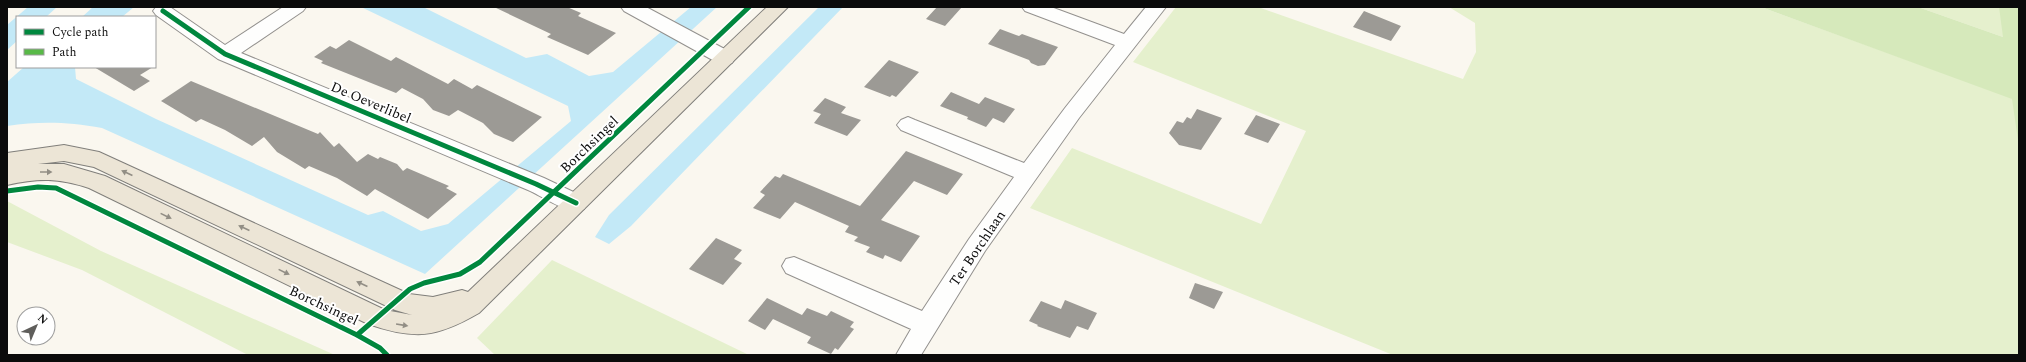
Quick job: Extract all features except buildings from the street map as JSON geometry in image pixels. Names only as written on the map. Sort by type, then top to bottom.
[{"type":"main road","name":"Borchsingel","points":[[7,177],[30,172],[64,172],[96,182],[394,324],[408,326],[429,325],[449,319],[470,306],[778,7]]},
{"type":"main road","name":"Borchsingel","points":[[7,161],[64,153],[99,160],[397,300],[418,307],[435,308],[456,302],[490,286]]},
{"type":"street","points":[[225,54],[296,7]]},
{"type":"street","points":[[631,7],[725,58]]},
{"type":"street","points":[[1032,7],[1128,42]]},
{"type":"street","name":"Ter Borchlaan","points":[[908,355],[926,324],[977,245],[1072,113],[1156,7]]},
{"type":"street","name":"De Oeverlibel","points":[[163,11],[225,54],[501,169],[576,203]]},
{"type":"street","points":[[908,125],[1029,174]]},
{"type":"street","points":[[794,266],[926,324]]},
{"type":"green space","points":[[1176,7],[1258,7],[1463,79],[1476,52],[1475,23],[1449,7],[1761,7],[2012,98],[2003,37],[1918,7],[2019,7],[2019,355],[1393,355],[1030,208],[1072,148],[1261,224],[1306,131],[1133,62]]},
{"type":"green space","points":[[1761,7],[1918,7],[2003,37],[1999,7],[2019,7],[2019,147],[2012,99]]},
{"type":"green space","points":[[7,201],[101,251],[335,355],[248,355],[82,270],[7,242]]},
{"type":"green space","points":[[552,260],[749,355],[495,355],[477,338]]},
{"type":"water","points":[[28,7],[57,7],[47,16],[18,16]]},
{"type":"water","points":[[93,7],[134,7],[123,16],[83,16]]},
{"type":"water","points":[[361,7],[423,7],[526,58],[547,54],[589,76],[613,72],[691,7],[717,7],[425,274],[102,128],[78,124],[54,123],[31,123],[7,126],[7,82],[23,68],[75,68],[76,79],[156,119],[368,215],[383,211],[421,231],[448,224],[571,121],[568,106]]},
{"type":"water","points":[[819,7],[843,7],[631,226],[609,244],[595,237],[609,215]]},
{"type":"water","points":[[16,17],[16,42],[7,50],[7,25]]},
{"type":"cycle path","points":[[357,335],[410,289],[424,283],[460,274],[480,262],[749,7]]},
{"type":"cycle path","points":[[163,11],[225,54],[536,184],[576,203]]},
{"type":"cycle path","points":[[7,191],[38,187],[56,188],[357,335],[380,348],[387,355]]}]
